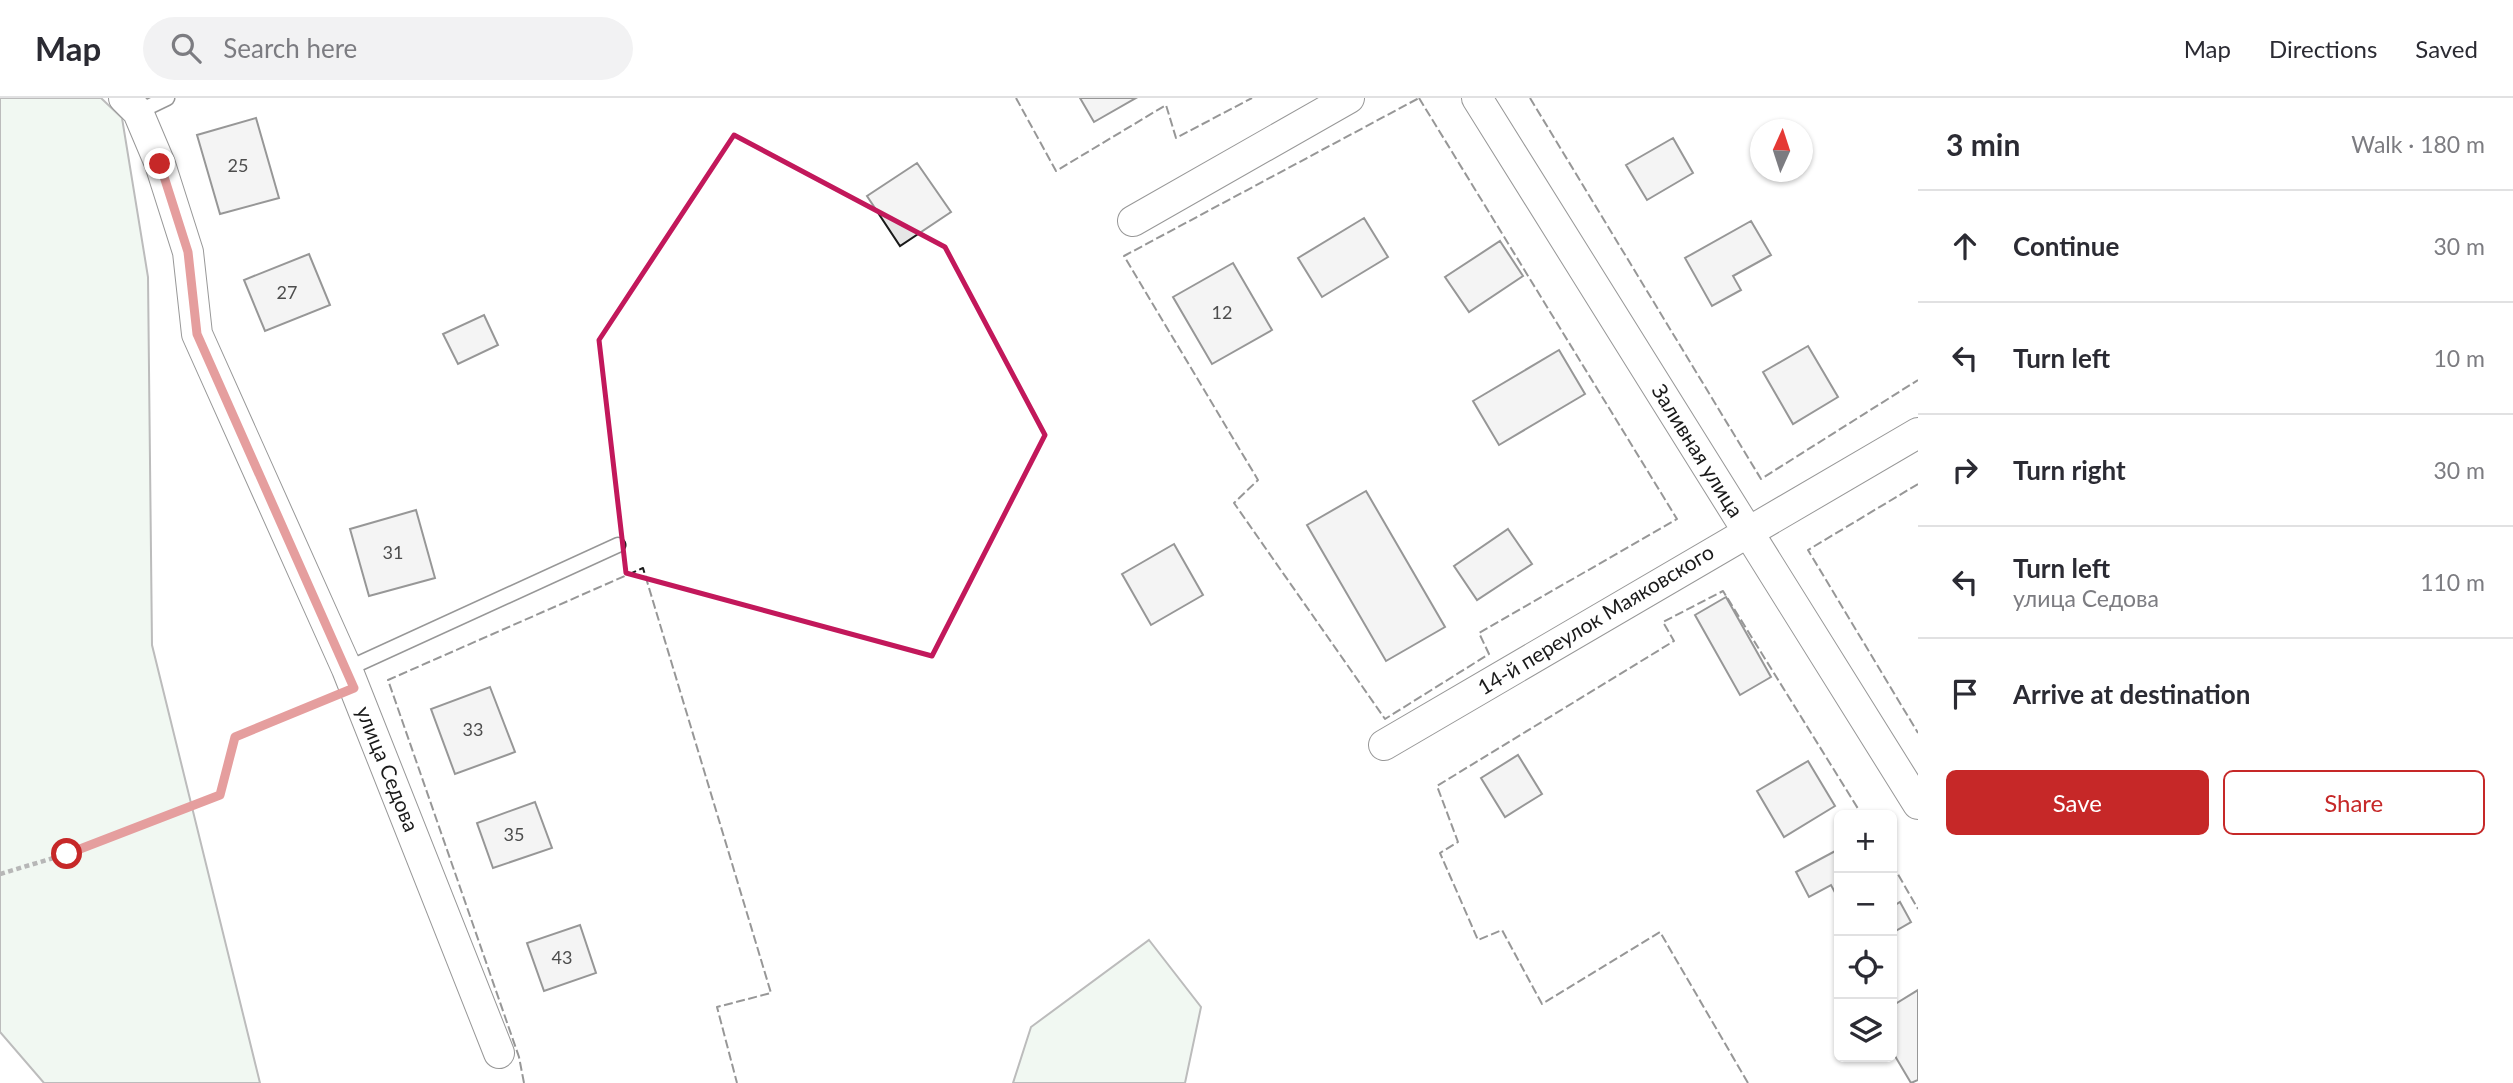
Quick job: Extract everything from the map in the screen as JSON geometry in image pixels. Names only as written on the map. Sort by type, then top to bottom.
[{"type":"street","points":[[1133,221],[1349,98]]},
{"type":"street","name":"Заливная улица","points":[[1478,98],[1918,804]]},
{"type":"street","name":"улица Седова","points":[[131,105],[160,164],[188,252],[197,334],[351,678],[499,1053]]},
{"type":"street","name":"14-й переулок Маяковского","points":[[1384,745],[1918,433]]},
{"type":"lane","points":[[131,105],[167,98]]},
{"type":"lane","points":[[351,678],[618,545]]},
{"type":"path","points":[[0,874],[67,854],[220,795],[235,737],[351,678]]},
{"type":"highlighted area","points":[[734,135],[945,247],[1045,435],[932,656],[626,573],[599,340]]},
{"type":"green space","points":[[0,98],[101,98],[122,118],[148,277],[152,645],[260,1083],[44,1083],[0,1032]]},
{"type":"green space","points":[[1149,940],[1201,1007],[1185,1083],[1013,1083],[1031,1027]]},
{"type":"building","points":[[1080,98],[1136,98],[1094,122]]},
{"type":"building","points":[[256,118],[279,198],[220,214],[197,135]]},
{"type":"building","points":[[1673,138],[1693,173],[1647,200],[1626,165]]},
{"type":"building","points":[[917,163],[951,212],[900,246],[867,196]]},
{"type":"building","points":[[1364,218],[1388,257],[1322,297],[1298,258]]},
{"type":"building","points":[[1751,221],[1771,255],[1733,276],[1741,290],[1712,306],[1685,258]]},
{"type":"building","points":[[1500,241],[1523,276],[1469,312],[1445,277]]},
{"type":"building","points":[[309,254],[330,305],[265,331],[244,280]]},
{"type":"building","points":[[1233,263],[1272,330],[1212,364],[1173,297]]},
{"type":"building","points":[[484,315],[498,345],[458,364],[443,334]]},
{"type":"building","points":[[1808,346],[1838,397],[1793,424],[1763,372]]},
{"type":"building","points":[[1559,350],[1585,394],[1499,445],[1473,401]]},
{"type":"building","points":[[1366,491],[1445,627],[1386,661],[1307,525]]},
{"type":"building","points":[[416,510],[435,578],[369,596],[350,529]]},
{"type":"building","points":[[1508,529],[1532,564],[1477,600],[1454,566]]},
{"type":"building","points":[[1174,544],[1203,595],[1151,625],[1122,574]]},
{"type":"building","points":[[1726,597],[1771,677],[1740,695],[1695,615]]},
{"type":"building","points":[[490,687],[515,752],[455,774],[431,709]]},
{"type":"building","points":[[1518,755],[1542,794],[1505,817],[1481,778]]},
{"type":"building","points":[[1808,761],[1835,806],[1784,837],[1757,791]]},
{"type":"building","points":[[535,802],[552,848],[493,868],[477,823]]},
{"type":"building","points":[[1834,852],[1834,891],[1831,885],[1809,897],[1796,872]]},
{"type":"building","points":[[1900,902],[1911,922],[1897,930],[1897,904]]},
{"type":"building","points":[[580,925],[596,973],[544,991],[527,943]]},
{"type":"building","points":[[1918,990],[1918,1080],[1911,1083],[1897,1059],[1897,1003]]},
{"type":"fence","points":[[1016,98],[1056,171],[1166,105],[1176,138],[1252,98]]},
{"type":"fence","points":[[1419,98],[1677,519],[1479,633],[1489,654],[1385,719],[1234,503],[1258,480],[1124,256],[1419,98]]},
{"type":"fence","points":[[1530,98],[1761,479],[1918,380]]},
{"type":"fence","points":[[1918,484],[1808,550],[1918,733]]},
{"type":"fence","points":[[524,1083],[519,1057],[388,680],[643,568],[771,993],[717,1007],[737,1083]]},
{"type":"fence","points":[[1748,1083],[1660,932],[1542,1004],[1502,930],[1478,940],[1440,853],[1458,842],[1437,786],[1674,641],[1663,622],[1723,591],[1859,810]]},
{"type":"fence","points":[[1897,873],[1918,909]]},
{"type":"route","points":[[67,854],[220,795],[235,737],[354,688],[197,334],[188,252],[160,164]]}]
